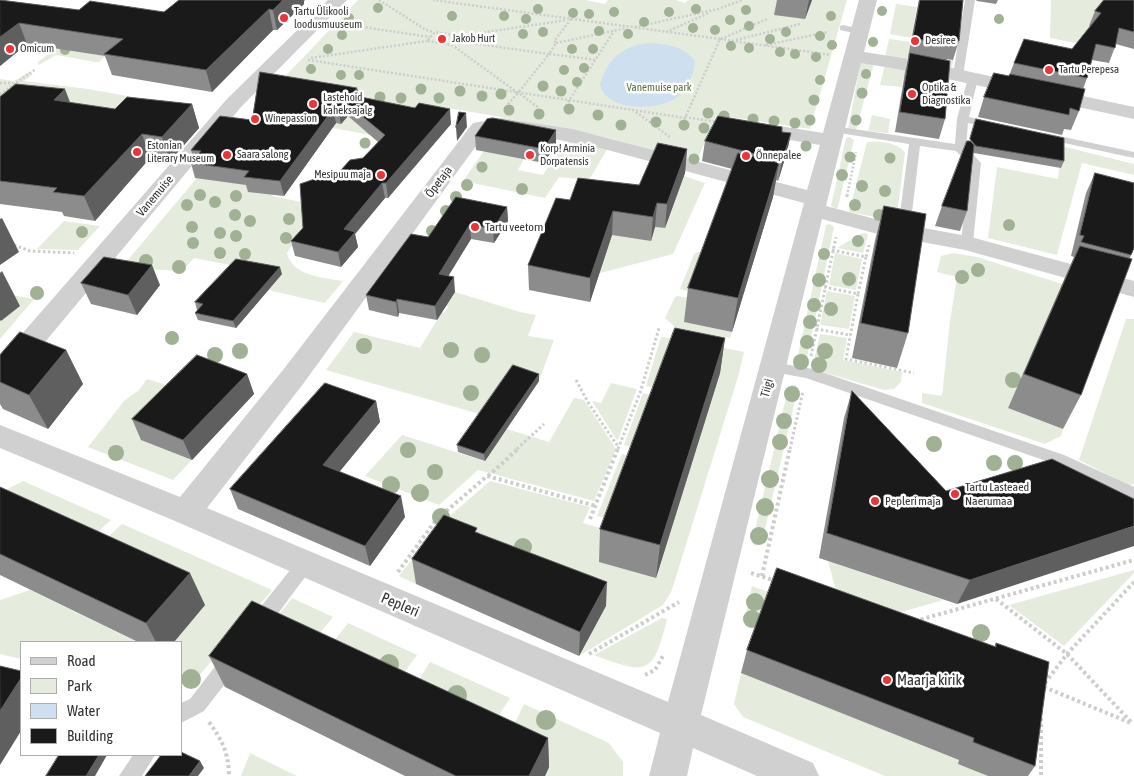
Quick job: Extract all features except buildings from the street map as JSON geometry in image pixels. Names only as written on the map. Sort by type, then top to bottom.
[{"type":"street","name":"Vanemuise","points":[[0,377],[234,103],[338,0]]},
{"type":"street","name":"Tiigi","points":[[668,776],[692,676],[815,205],[852,39],[868,0]]},
{"type":"street","points":[[852,39],[966,77],[1134,113]]},
{"type":"street","name":"Õpetaja","points":[[186,512],[293,377],[480,127],[493,122],[574,135],[626,147],[780,190],[842,218],[874,226],[967,243],[1134,289]]},
{"type":"street","points":[[738,125],[831,134]]},
{"type":"street","name":"Pepleri","points":[[0,436],[186,512],[800,776]]},
{"type":"lane","points":[[960,148],[966,77],[966,4]]},
{"type":"lane","points":[[963,119],[1008,129]]},
{"type":"lane","points":[[831,134],[860,133],[960,148],[975,163],[967,243]]},
{"type":"lane","points":[[1037,135],[1134,155]]},
{"type":"lane","points":[[904,232],[914,155],[914,141]]},
{"type":"lane","points":[[772,367],[808,373],[1058,459],[1097,476],[1134,496]]},
{"type":"lane","points":[[189,709],[247,640],[305,564]]},
{"type":"lane","points":[[129,776],[144,756]]},
{"type":"path","points":[[379,0],[426,30],[460,36],[571,19]]},
{"type":"path","points":[[433,0],[763,45],[852,39]]},
{"type":"path","points":[[666,32],[742,0]]},
{"type":"path","points":[[556,43],[718,9]]},
{"type":"path","points":[[518,93],[549,54],[556,43],[554,41],[571,19]]},
{"type":"path","points":[[686,116],[720,39],[767,19]]},
{"type":"path","points":[[317,20],[430,37]]},
{"type":"path","points":[[733,41],[800,24]]},
{"type":"path","points":[[568,102],[617,25]]},
{"type":"path","points":[[427,41],[435,32]]},
{"type":"path","points":[[452,45],[460,36]]},
{"type":"path","points":[[763,45],[852,39]]},
{"type":"path","points":[[518,93],[452,45],[427,41],[303,59],[568,102],[685,118],[686,116],[719,122],[715,130]]},
{"type":"path","points":[[456,41],[596,60]]},
{"type":"path","points":[[0,94],[36,68]]},
{"type":"path","points":[[0,83],[14,83]]},
{"type":"path","points":[[636,112],[671,138]]},
{"type":"path","points":[[762,576],[808,373],[832,250],[842,218],[860,133]]},
{"type":"path","points":[[874,226],[858,294],[846,359],[914,373]]},
{"type":"path","points":[[9,244],[30,250],[80,253]]},
{"type":"path","points":[[832,250],[866,257]]},
{"type":"path","points":[[824,287],[858,294]]},
{"type":"path","points":[[590,519],[640,392],[659,328]]},
{"type":"path","points":[[816,329],[850,335]]},
{"type":"path","points":[[576,380],[589,404],[619,449]]},
{"type":"path","points":[[397,573],[436,520],[544,424]]},
{"type":"path","points":[[487,476],[596,506]]},
{"type":"path","points":[[912,622],[1134,560]]},
{"type":"path","points":[[751,573],[780,583]]},
{"type":"path","points":[[1042,696],[1042,686],[1046,681],[1134,582]]},
{"type":"path","points":[[677,611],[682,593]]},
{"type":"path","points":[[996,598],[1068,654],[1134,724],[1042,686]]},
{"type":"path","points":[[582,658],[680,602]]},
{"type":"path","points":[[640,676],[650,674],[660,666],[666,648]]},
{"type":"path","points":[[1037,678],[1046,681]]},
{"type":"path","points":[[189,709],[223,742],[230,759],[229,776]]},
{"type":"path","points":[[1041,776],[1042,716]]},
{"type":"green space","name":"Vanemuise park","points":[[358,0],[585,0],[605,4],[608,0],[676,0],[685,3],[688,0],[847,0],[810,129],[716,115],[696,163],[607,138],[500,117],[454,109],[397,108],[370,135],[323,126],[272,196],[345,211],[293,244],[287,253],[295,267],[302,271],[318,277],[343,281],[325,303],[224,280],[235,266],[194,258],[182,271],[121,268],[197,178],[231,183],[320,117],[344,121],[359,102],[274,88]]},
{"type":"green space","points":[[1051,0],[1131,0],[1134,14],[1134,49],[1114,44],[1111,50],[1050,38]]},
{"type":"green space","points":[[896,4],[917,7],[912,38],[890,34]]},
{"type":"green space","points":[[92,20],[81,52],[106,56],[99,62],[56,55],[39,65],[38,62]]},
{"type":"green space","points":[[889,39],[911,42],[909,53],[953,60],[952,70],[885,57]]},
{"type":"green space","points":[[861,61],[874,63],[856,130],[848,129]]},
{"type":"green space","points":[[885,64],[951,79],[944,84],[903,78],[902,87],[880,85]]},
{"type":"green space","points":[[29,72],[33,74],[24,81],[88,89],[138,98],[99,115],[0,130],[0,79],[14,81]]},
{"type":"green space","points":[[872,115],[890,119],[888,133],[868,131]]},
{"type":"green space","points":[[1010,125],[1026,129],[1025,137],[1134,164],[1134,175],[1082,163],[1057,255],[988,238],[997,167],[1058,179],[1061,156],[1006,146]]},
{"type":"green space","points":[[849,137],[854,140],[836,209],[831,206],[846,138]]},
{"type":"green space","points":[[565,140],[608,148],[589,180],[559,177],[545,198],[463,181],[484,151],[524,159],[518,170],[543,175]]},
{"type":"green space","points":[[867,142],[888,143],[898,147],[905,153],[896,221],[849,212]]},
{"type":"green space","points":[[684,176],[705,183],[673,254],[600,273],[580,270],[593,230],[651,241],[655,227],[665,228]]},
{"type":"green space","points":[[64,221],[100,226],[78,250],[37,249]]},
{"type":"green space","points":[[830,224],[834,227],[805,367],[796,365],[826,225]]},
{"type":"green space","points":[[866,233],[868,235],[863,253],[837,248],[860,234]]},
{"type":"green space","points":[[698,252],[709,254],[695,293],[680,289],[694,254]]},
{"type":"green space","points":[[835,253],[862,259],[856,290],[829,285]]},
{"type":"green space","points":[[953,253],[977,257],[1103,297],[1060,290],[1008,408],[1063,429],[1061,436],[1045,444],[922,403],[922,393],[942,396],[957,277],[937,272],[941,256]]},
{"type":"green space","points":[[827,291],[855,296],[849,329],[820,325]]},
{"type":"green space","points":[[455,292],[536,315],[528,336],[554,340],[539,381],[513,372],[483,415],[326,370],[354,332],[420,348],[442,312],[444,313],[448,307],[446,306]]},
{"type":"green space","points":[[0,293],[34,299],[0,339]]},
{"type":"green space","points":[[675,297],[693,299],[685,322],[732,332],[730,338],[677,329],[665,318]]},
{"type":"green space","points":[[1126,319],[1134,319],[1134,484],[1128,485],[1079,460]]},
{"type":"green space","points":[[820,334],[847,338],[843,360],[902,372],[901,382],[894,389],[884,390],[812,369]]},
{"type":"green space","points":[[661,337],[744,352],[675,580],[671,592],[663,605],[579,656],[606,607],[447,540],[416,584],[399,576],[437,527],[490,481],[590,507],[583,523],[610,531],[662,389],[646,386]]},
{"type":"green space","points":[[147,379],[189,392],[141,439],[192,460],[173,480],[88,447],[124,401],[139,390]]},
{"type":"green space","points":[[611,383],[637,389],[618,440],[592,401],[601,403]]},
{"type":"green space","points":[[792,385],[796,385],[798,388],[762,542],[756,546],[752,543],[788,389]]},
{"type":"green space","points":[[643,393],[659,397],[640,449],[624,445]]},
{"type":"green space","points":[[574,398],[584,400],[616,449],[594,501],[478,470],[439,505],[365,476],[402,435],[484,461],[507,429],[549,442]]},
{"type":"green space","points":[[622,454],[636,458],[614,520],[597,516]]},
{"type":"green space","points":[[23,481],[111,520],[81,548],[0,493]]},
{"type":"green space","points":[[122,524],[272,590],[192,684],[182,679],[182,641],[175,641],[205,605],[91,553]]},
{"type":"green space","points":[[828,561],[943,600],[898,613],[836,591]]},
{"type":"green space","points":[[1134,570],[1134,573],[1064,646],[1009,605]]},
{"type":"green space","points":[[752,586],[771,593],[759,626],[744,622]]},
{"type":"green space","points":[[30,590],[135,641],[20,641],[20,659],[0,654],[0,600]]},
{"type":"green space","points":[[292,598],[333,617],[304,652],[265,633]]},
{"type":"green space","points":[[662,618],[667,619],[662,638],[652,661],[645,666],[626,666],[594,655]]},
{"type":"green space","points":[[348,623],[417,655],[390,692],[320,659]]},
{"type":"green space","points":[[430,662],[510,698],[485,737],[406,700]]},
{"type":"green space","points":[[741,673],[959,760],[959,764],[988,776],[885,776],[743,717],[734,704]]},
{"type":"green space","points":[[524,704],[609,743],[623,762],[623,776],[489,776]]},
{"type":"green space","points":[[250,753],[297,776],[241,776]]},
{"type":"water","points":[[640,44],[669,45],[681,49],[695,61],[693,73],[681,94],[668,102],[645,107],[622,104],[604,94],[600,85],[612,61],[624,50]]},
{"type":"place","name":"Tartu Ülikooli loodusmuuseum","points":[[284,18]]},
{"type":"place","name":"Jakob Hurt","points":[[442,39]]},
{"type":"place","name":"Desiree","points":[[915,41]]},
{"type":"place","name":"Omicum","points":[[10,49]]},
{"type":"place","name":"Tartu Perepesa","points":[[1049,70]]},
{"type":"place","name":"Optika & Diagnostika","points":[[912,94]]},
{"type":"place","name":"Lastehoid kaheksajalg","points":[[313,104]]},
{"type":"place","name":"Winepassion","points":[[255,119]]},
{"type":"place","name":"Estonian Literary Museum","points":[[137,152]]},
{"type":"place","name":"Saara salong","points":[[227,155]]},
{"type":"place","name":"Korp! Arminia Dorpatensis","points":[[530,155]]},
{"type":"place","name":"Õnnepalee","points":[[746,156]]},
{"type":"place","name":"Mesipuu maja","points":[[381,175]]},
{"type":"place","name":"Tartu veetorn","points":[[475,227]]},
{"type":"place","name":"Tartu Lasteaed Naerumaa","points":[[955,494]]},
{"type":"place","name":"Pepleri maja","points":[[875,501]]},
{"type":"place","name":"Maarja kirik","points":[[887,680]]}]
